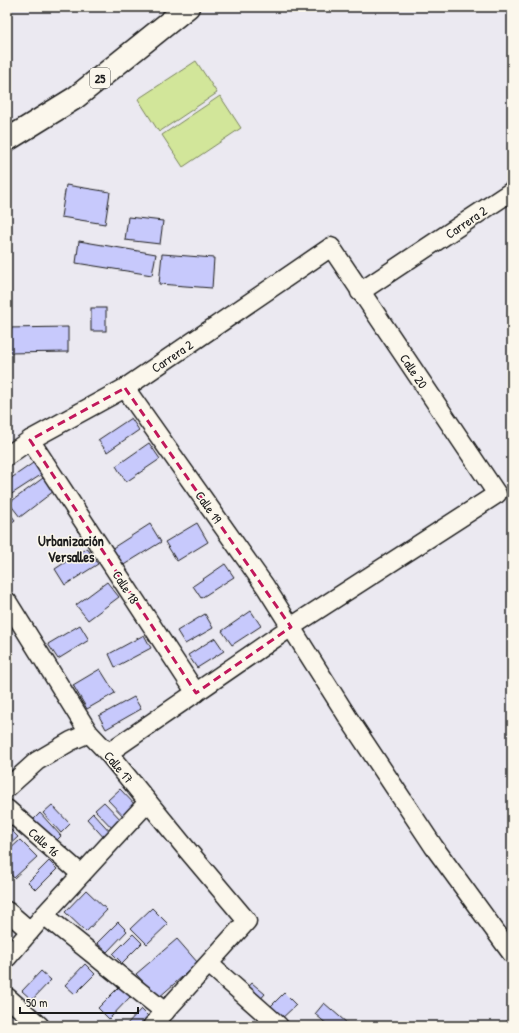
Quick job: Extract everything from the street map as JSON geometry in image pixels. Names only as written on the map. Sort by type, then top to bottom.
[{"type":"highway","name":"25","points":[[7,140],[75,98],[188,7]]},
{"type":"street","name":"Carrera 2","points":[[360,292],[512,191]]},
{"type":"street","name":"Carrera 2","points":[[7,456],[30,440],[125,388],[331,247]]},
{"type":"street","name":"Calle 20","points":[[290,627],[497,494],[331,247]]},
{"type":"street","name":"Calle 19","points":[[125,388],[265,586],[349,719],[434,847],[512,954]]},
{"type":"street","name":"Calle 18","points":[[30,440],[196,693]]},
{"type":"street","name":"Calle 17","points":[[7,601],[89,733],[108,753],[248,921],[209,964]]},
{"type":"street","points":[[108,753],[290,627]]},
{"type":"street","points":[[7,788],[37,761],[71,741],[89,733]]},
{"type":"street","points":[[7,958],[81,874],[148,802]]},
{"type":"street","name":"Calle 16","points":[[7,809],[81,874]]},
{"type":"street","points":[[7,911],[30,931]]},
{"type":"street","points":[[44,915],[164,1012]]},
{"type":"street","points":[[152,1026],[209,964],[279,1026]]},
{"type":"street","points":[[7,997],[40,1026]]},
{"type":"highlighted area","points":[[125,388],[291,627],[196,693],[30,440]]},
{"type":"green space","points":[[196,61],[217,93],[159,132],[138,99]]},
{"type":"green space","points":[[220,96],[241,128],[183,167],[162,135]]},
{"type":"building","points":[[66,185],[110,192],[105,224],[61,217]]},
{"type":"building","points":[[128,217],[163,221],[160,244],[125,240]]},
{"type":"building","points":[[79,241],[156,254],[152,275],[76,263]]},
{"type":"building","points":[[162,254],[214,258],[212,288],[159,284]]},
{"type":"building","points":[[91,308],[106,308],[106,331],[91,331]]},
{"type":"building","points":[[68,327],[68,352],[7,353],[7,328]]},
{"type":"building","points":[[131,418],[139,430],[107,452],[98,440]]},
{"type":"building","points":[[149,443],[160,459],[126,482],[116,466]]},
{"type":"building","points":[[36,461],[44,473],[7,497],[7,481]]},
{"type":"building","points":[[43,478],[54,491],[20,517],[9,503]]},
{"type":"building","points":[[7,510],[15,520],[7,526]]},
{"type":"building","points":[[197,523],[208,542],[177,561],[165,542]]},
{"type":"building","points":[[150,524],[161,542],[122,566],[111,549]]},
{"type":"building","points":[[87,548],[98,564],[65,585],[55,569]]},
{"type":"building","points":[[225,564],[234,577],[201,598],[193,586]]},
{"type":"building","points":[[107,582],[119,597],[88,620],[76,605]]},
{"type":"building","points":[[251,611],[261,626],[232,645],[222,631]]},
{"type":"building","points":[[205,614],[213,628],[185,644],[177,631]]},
{"type":"building","points":[[80,625],[89,640],[58,659],[48,644]]},
{"type":"building","points":[[144,635],[151,648],[115,667],[109,654]]},
{"type":"building","points":[[215,638],[224,651],[197,668],[188,655]]},
{"type":"building","points":[[100,669],[115,693],[87,709],[73,685]]},
{"type":"building","points":[[134,697],[141,709],[106,729],[99,716]]},
{"type":"building","points":[[120,789],[138,808],[126,819],[108,800]]},
{"type":"building","points":[[104,802],[124,823],[115,831],[95,810]]},
{"type":"building","points":[[52,805],[70,824],[61,833],[43,813]]},
{"type":"building","points":[[40,813],[61,836],[53,844],[32,821]]},
{"type":"building","points":[[93,813],[113,835],[107,841],[87,819]]},
{"type":"building","points":[[9,828],[18,837],[7,847],[7,829]]},
{"type":"building","points":[[20,840],[37,857],[14,878],[7,870],[7,852]]},
{"type":"building","points":[[49,861],[57,869],[36,890],[28,882]]},
{"type":"building","points":[[86,890],[107,910],[86,932],[65,912]]},
{"type":"building","points":[[152,908],[168,924],[147,944],[131,928]]},
{"type":"building","points":[[118,922],[127,931],[107,952],[97,943]]},
{"type":"building","points":[[133,934],[142,943],[122,963],[113,954]]},
{"type":"building","points":[[177,939],[198,963],[158,998],[136,974]]},
{"type":"building","points":[[85,964],[95,974],[75,994],[65,985]]},
{"type":"building","points":[[41,971],[51,980],[32,1000],[22,991]]},
{"type":"building","points":[[252,983],[265,994],[258,1002],[245,991]]},
{"type":"building","points":[[120,986],[131,996],[109,1019],[98,1008]]},
{"type":"building","points":[[284,993],[296,1005],[278,1022],[267,1010]]},
{"type":"building","points":[[324,1003],[347,1023],[345,1026],[329,1026],[315,1014]]},
{"type":"building","points":[[141,1009],[152,1020],[147,1026],[125,1026]]},
{"type":"district","name":"Urbanización Versalles","points":[[71,548]]}]
